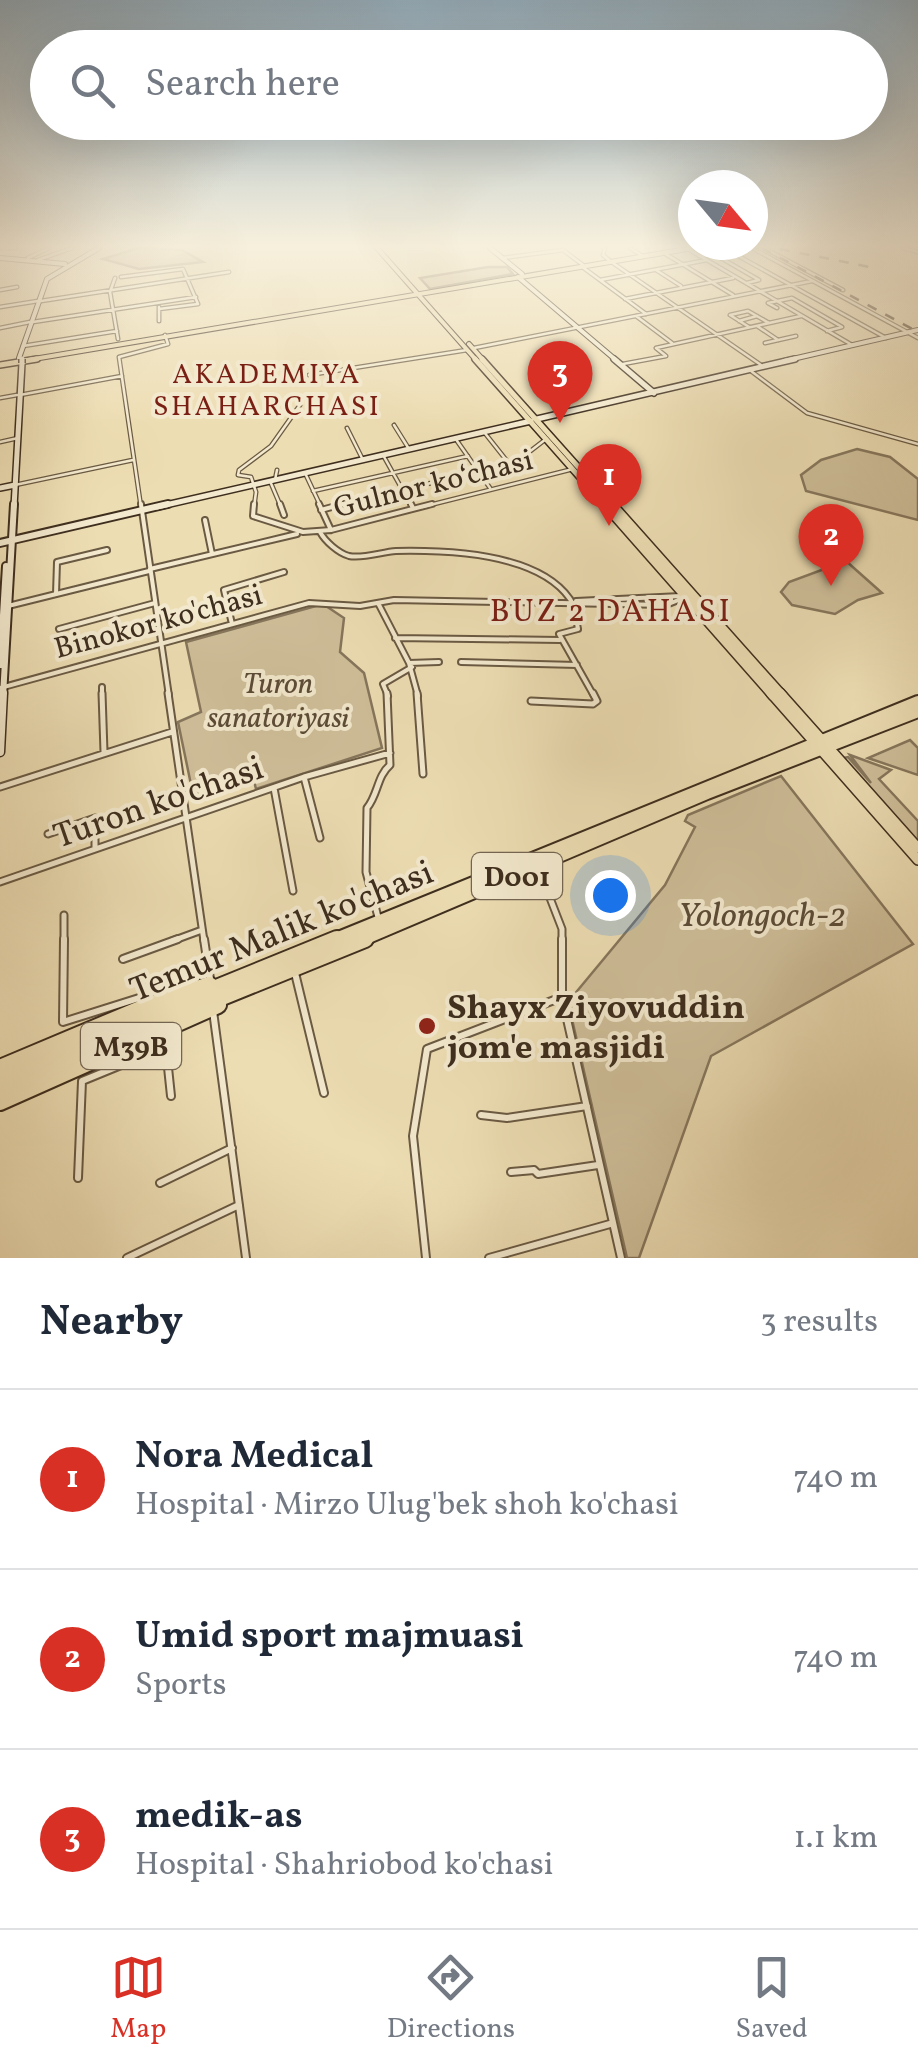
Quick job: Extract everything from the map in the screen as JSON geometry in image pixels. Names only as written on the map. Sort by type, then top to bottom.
[{"type":"highway","name":"Temur Malik ko'chasi","points":[[258,977],[295,968],[538,867],[918,702]]},
{"type":"highway","name":"Temur Malik ko'chasi","points":[[258,977],[379,922],[822,745],[918,711]]},
{"type":"highway","name":"M39B","points":[[1,1099],[151,1044],[212,996],[258,977]]},
{"type":"highway","name":"Temur Malik ko'chasi","points":[[2,1067],[212,996]]},
{"type":"highway","name":"Temur Malik ko'chasi","points":[[1,1099],[212,996]]},
{"type":"highway","points":[[2,1067],[145,1007],[212,996]]},
{"type":"main road","points":[[0,752],[7,541],[18,395],[23,346],[38,307]]},
{"type":"main road","points":[[0,363],[337,307]]},
{"type":"main road","points":[[165,336],[338,307]]},
{"type":"main road","points":[[432,307],[745,657],[918,860]]},
{"type":"main road","points":[[554,307],[654,392]]},
{"type":"main road","points":[[578,328],[654,392]]},
{"type":"main road","points":[[7,541],[252,481],[306,473],[918,333]]},
{"type":"main road","points":[[0,363],[150,339]]},
{"type":"main road","points":[[536,421],[546,439],[661,562],[685,596],[719,628]]},
{"type":"main road","points":[[0,488],[13,485]]},
{"type":"main road","points":[[0,665],[4,608]]},
{"type":"main road","points":[[891,824],[918,848]]},
{"type":"street","points":[[113,307],[118,339]]},
{"type":"street","points":[[0,328],[132,307]]},
{"type":"street","points":[[159,321],[159,309],[177,307]]},
{"type":"street","points":[[636,307],[646,314]]},
{"type":"street","points":[[309,375],[470,349],[683,307]]},
{"type":"street","points":[[784,307],[853,346]]},
{"type":"street","points":[[807,307],[842,327],[827,331]]},
{"type":"street","points":[[829,307],[886,338]]},
{"type":"street","points":[[859,307],[908,333]]},
{"type":"street","points":[[677,308],[764,367]]},
{"type":"street","points":[[750,328],[730,315],[747,311],[768,324]]},
{"type":"street","points":[[822,315],[838,312]]},
{"type":"street","points":[[636,316],[674,344]]},
{"type":"street","points":[[739,321],[758,316]]},
{"type":"street","points":[[623,364],[666,356],[656,348],[801,316]]},
{"type":"street","points":[[619,319],[627,325]]},
{"type":"street","points":[[757,326],[778,340]]},
{"type":"street","points":[[23,346],[116,331]]},
{"type":"street","points":[[165,336],[168,344],[119,355],[246,1258]]},
{"type":"street","points":[[765,343],[796,336]]},
{"type":"street","points":[[749,370],[807,414],[918,444]]},
{"type":"street","points":[[0,398],[122,376]]},
{"type":"street","points":[[252,481],[238,475],[239,470],[271,446],[300,404]]},
{"type":"street","points":[[394,425],[409,449]]},
{"type":"street","points":[[347,428],[363,460]]},
{"type":"street","points":[[484,432],[511,466],[546,439]]},
{"type":"street","points":[[456,438],[492,490]]},
{"type":"street","points":[[0,442],[16,439]]},
{"type":"street","points":[[383,455],[414,509]]},
{"type":"street","points":[[313,491],[468,456]]},
{"type":"street","points":[[13,485],[134,460]]},
{"type":"street","name":"Gulnor koʻchasi","points":[[300,533],[330,530],[573,469]]},
{"type":"street","points":[[278,470],[273,480],[284,515]]},
{"type":"street","points":[[403,490],[479,472]]},
{"type":"street","points":[[306,473],[330,530]]},
{"type":"street","points":[[252,481],[259,477]]},
{"type":"street","points":[[252,481],[253,516],[300,533]]},
{"type":"street","points":[[321,510],[372,497]]},
{"type":"street","points":[[205,520],[212,554]]},
{"type":"street","points":[[320,532],[325,542],[349,556],[375,552],[437,553],[505,561],[541,576],[572,603],[578,629],[560,633],[596,699],[595,704],[531,700]]},
{"type":"street","points":[[4,608],[300,533]]},
{"type":"street","points":[[56,594],[56,562],[107,550]]},
{"type":"street","points":[[232,624],[224,590],[284,572]]},
{"type":"street","points":[[328,601],[355,606],[666,605],[685,596]]},
{"type":"street","name":"Binokor ko'chasi","points":[[2,688],[328,601]]},
{"type":"street","points":[[59,628],[155,603]]},
{"type":"street","points":[[378,603],[411,665],[424,774]]},
{"type":"street","points":[[395,638],[563,640]]},
{"type":"street","points":[[379,922],[366,872],[368,808],[383,771],[390,765],[390,702],[383,684],[411,665],[439,662]]},
{"type":"street","points":[[461,662],[577,665]]},
{"type":"street","points":[[102,687],[104,753]]},
{"type":"street","points":[[0,787],[174,732]]},
{"type":"street","name":"Turon ko'chasi","points":[[0,882],[304,777],[390,753]]},
{"type":"street","points":[[304,777],[320,838]]},
{"type":"street","points":[[274,788],[294,891]]},
{"type":"street","points":[[48,834],[94,818],[95,849]]},
{"type":"street","points":[[538,867],[562,929],[562,997],[621,1258]]},
{"type":"street","points":[[64,915],[63,1022],[140,998],[145,1007]]},
{"type":"street","points":[[122,959],[202,930]]},
{"type":"street","points":[[295,968],[302,1014],[317,1055],[324,1094]]},
{"type":"street","points":[[426,1258],[413,1136],[427,1049],[562,997]]},
{"type":"street","points":[[78,1178],[80,1084],[151,1044],[166,1054],[170,1096]]},
{"type":"street","points":[[480,1115],[507,1118],[587,1106]]},
{"type":"street","points":[[160,1183],[232,1148]]},
{"type":"street","points":[[511,1172],[534,1170],[538,1174],[598,1166]]},
{"type":"street","points":[[127,1258],[238,1205]]},
{"type":"street","points":[[489,1258],[611,1224]]},
{"type":"green space","points":[[857,449],[890,457],[918,479],[918,520],[806,491],[801,475],[821,460]]},
{"type":"green space","points":[[846,561],[882,593],[858,600],[835,614],[792,605],[781,592],[789,582]]},
{"type":"green space","name":"Turon sanatoriyasi","points":[[323,604],[344,618],[340,652],[364,673],[382,748],[256,789],[253,777],[194,799],[178,722],[201,712],[186,642]]},
{"type":"green space","points":[[910,740],[918,748],[918,775],[868,758]]},
{"type":"green space","points":[[850,755],[891,770],[879,779],[918,821],[918,842],[843,758],[848,757],[871,783]]},
{"type":"green space","name":"Yolongoch-2","points":[[781,776],[913,944],[711,1056],[639,1258],[627,1258],[568,1002],[665,885],[695,827],[685,821],[688,815]]},
{"type":"railway","points":[[871,307],[918,332]]},
{"type":"place","name":"medik-as","points":[[560,423]]},
{"type":"place","name":"Nora Medical","points":[[609,526]]},
{"type":"place","name":"Umid sport majmuasi","points":[[831,586]]},
{"type":"place","name":"Shayx Ziyovuddin jom'e masjidi","points":[[427,1026]]},
{"type":"district","name":"AKADEMIYA SHAHARCHASI","points":[[267,389]]},
{"type":"district","name":"BUZ 2 DAHASI","points":[[611,610]]}]
